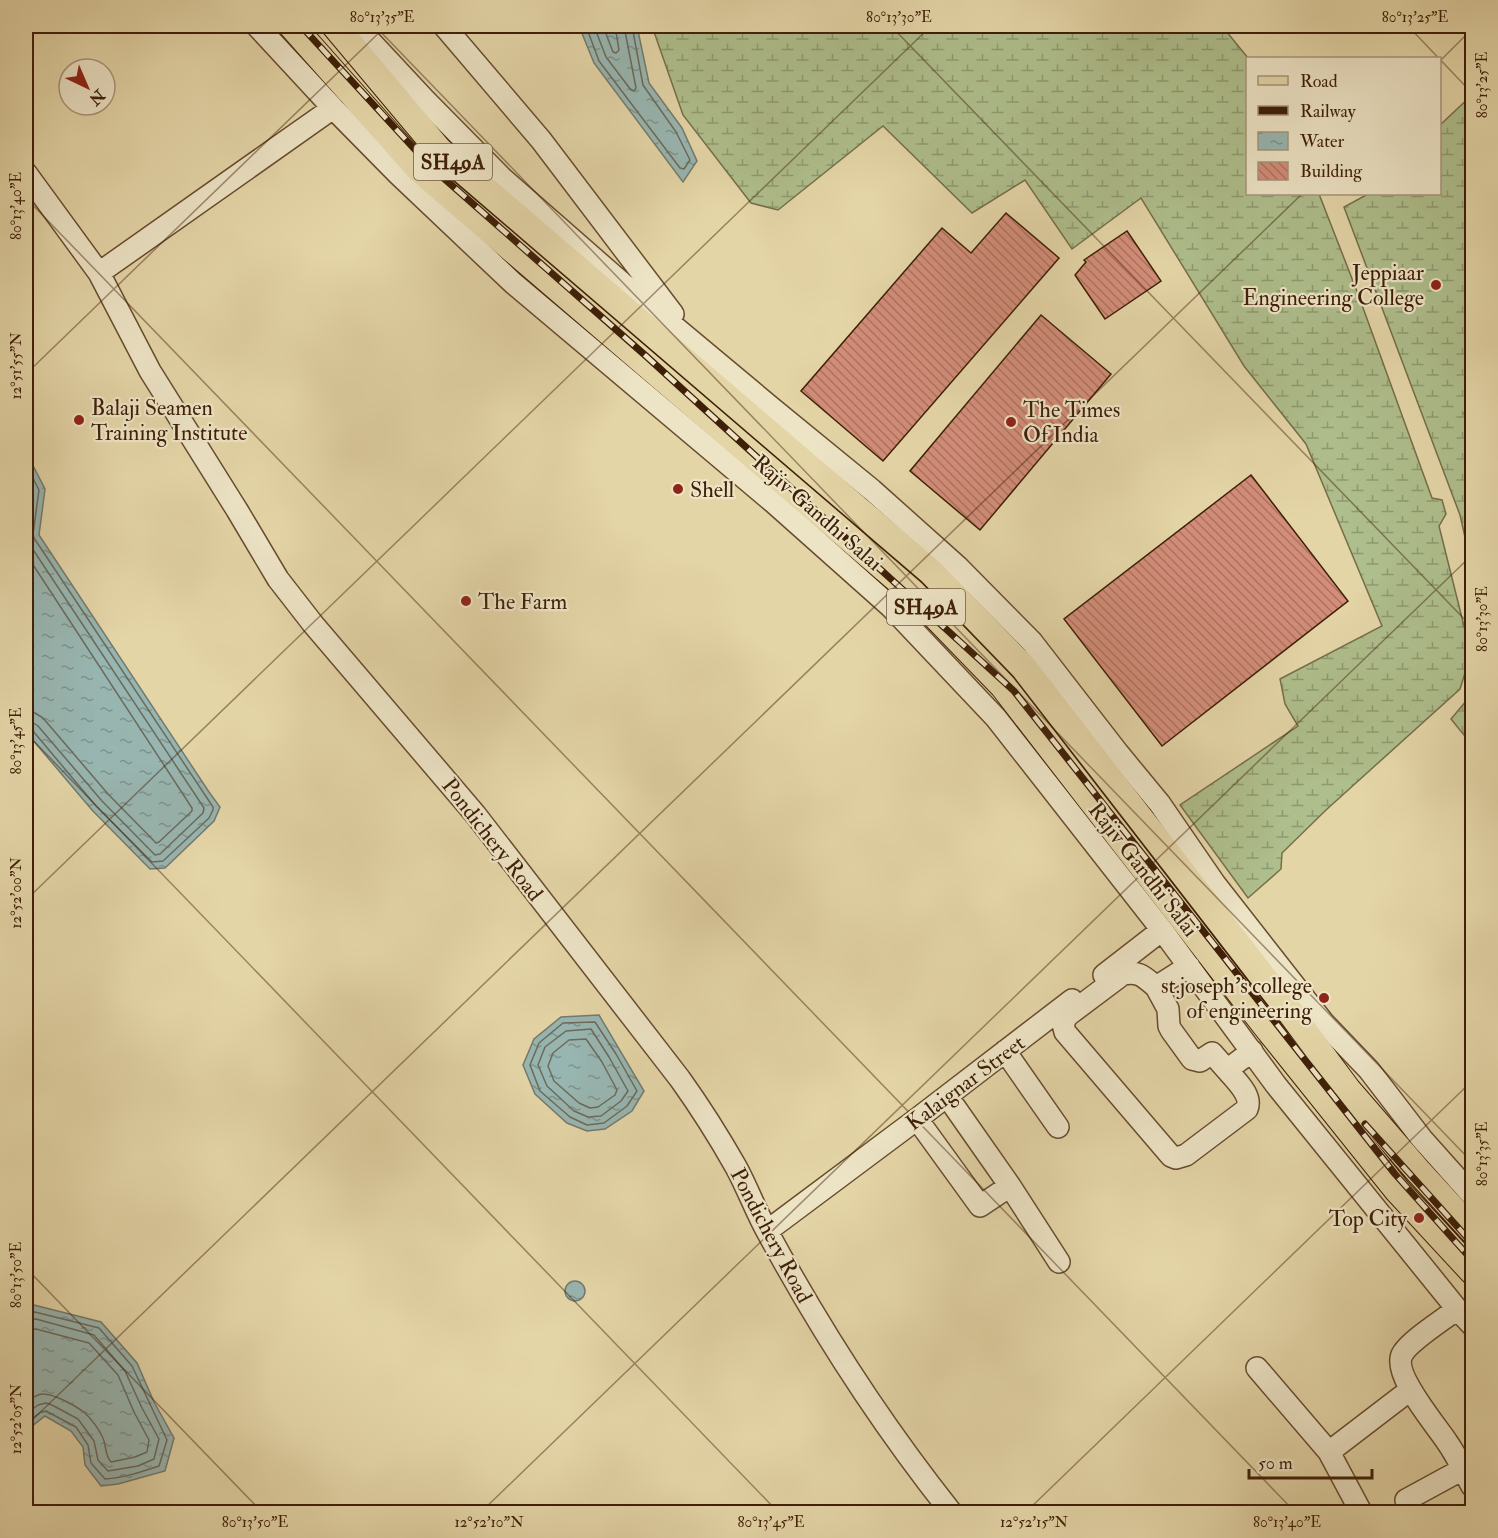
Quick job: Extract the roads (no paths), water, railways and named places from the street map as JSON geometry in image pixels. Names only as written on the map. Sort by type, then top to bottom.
[{"type":"main road","name":"Rajiv Gandhi Salai","points":[[292,26],[420,170],[912,592],[1003,687],[1265,1025],[1397,1190],[1473,1271]]},
{"type":"main road","name":"Rajiv Gandhi Salai","points":[[335,26],[439,150],[597,273],[939,580],[1024,668],[1348,1090],[1418,1172],[1473,1230]]},
{"type":"main road","points":[[1222,970],[1245,954]]},
{"type":"street","points":[[257,26],[398,174],[513,283],[773,502],[891,607],[996,718],[1162,930],[1283,1093],[1457,1309],[1473,1325]]},
{"type":"street","points":[[357,26],[425,100],[597,273],[696,345],[872,490],[957,566],[1032,642],[1160,804],[1215,884],[1323,1022],[1370,1070],[1422,1139],[1473,1195]]},
{"type":"street","points":[[444,26],[541,140],[696,345]]},
{"type":"street","points":[[99,273],[333,108]]},
{"type":"street","name":"Pondichery Road","points":[[26,173],[99,273],[150,370],[278,579],[313,624],[475,814],[680,1079],[737,1168],[767,1232],[856,1380],[923,1478],[951,1512]]},
{"type":"street","name":"Kalaignar Street","points":[[767,1232],[1162,930]]},
{"type":"street","points":[[1156,987],[1189,966]]},
{"type":"street","points":[[1133,972],[1141,975],[1156,987],[1168,1009],[1169,1026],[1192,1059],[1200,1061],[1212,1053],[1227,1070],[1248,1097],[1247,1109],[1186,1155],[1176,1158],[1171,1156],[1065,1032],[1063,1024],[1067,1016],[1123,974],[1133,972]]},
{"type":"street","points":[[1005,1051],[1058,1127]]},
{"type":"street","points":[[1227,1070],[1252,1052]]},
{"type":"street","points":[[954,1106],[1059,1262]]},
{"type":"street","points":[[917,1119],[980,1206],[1010,1186]]},
{"type":"street","points":[[1406,1500],[1468,1478],[1448,1443],[1410,1390],[1400,1360],[1411,1344],[1457,1309]]},
{"type":"street","points":[[1257,1368],[1329,1452],[1361,1512]]},
{"type":"street","points":[[1329,1452],[1410,1390]]},
{"type":"water","points":[[579,26],[637,26],[649,83],[682,128],[697,161],[683,182],[594,63]]},
{"type":"water","points":[[26,452],[45,489],[39,535],[220,807],[214,821],[165,868],[150,869],[92,810],[26,732]]},
{"type":"water","points":[[599,1015],[644,1091],[632,1111],[605,1129],[587,1131],[567,1123],[535,1094],[523,1065],[534,1039],[561,1017]]},
{"type":"water","points":[[575,1281],[582,1284],[585,1291],[582,1298],[575,1301],[568,1298],[565,1291],[568,1284]]},
{"type":"water","points":[[34,1305],[101,1322],[137,1363],[154,1402],[174,1438],[165,1471],[118,1484],[101,1486],[85,1465],[83,1447],[71,1431],[45,1416],[26,1431],[26,1309]]},
{"type":"railway","points":[[301,26],[431,167],[646,356],[1014,691],[1395,1174],[1472,1260]]},
{"type":"railway","points":[[1365,1124],[1472,1243]]},
{"type":"place","name":"Jeppiaar Engineering College","points":[[1436,285]]},
{"type":"place","name":"Balaji Seamen Training Institute","points":[[79,420]]},
{"type":"place","name":"The Times Of India","points":[[1011,422]]},
{"type":"place","name":"Shell","points":[[678,489]]},
{"type":"place","name":"The Farm","points":[[466,601]]},
{"type":"place","name":"st.joseph's college of engineering","points":[[1324,998]]},
{"type":"place","name":"Top City","points":[[1419,1218]]}]
